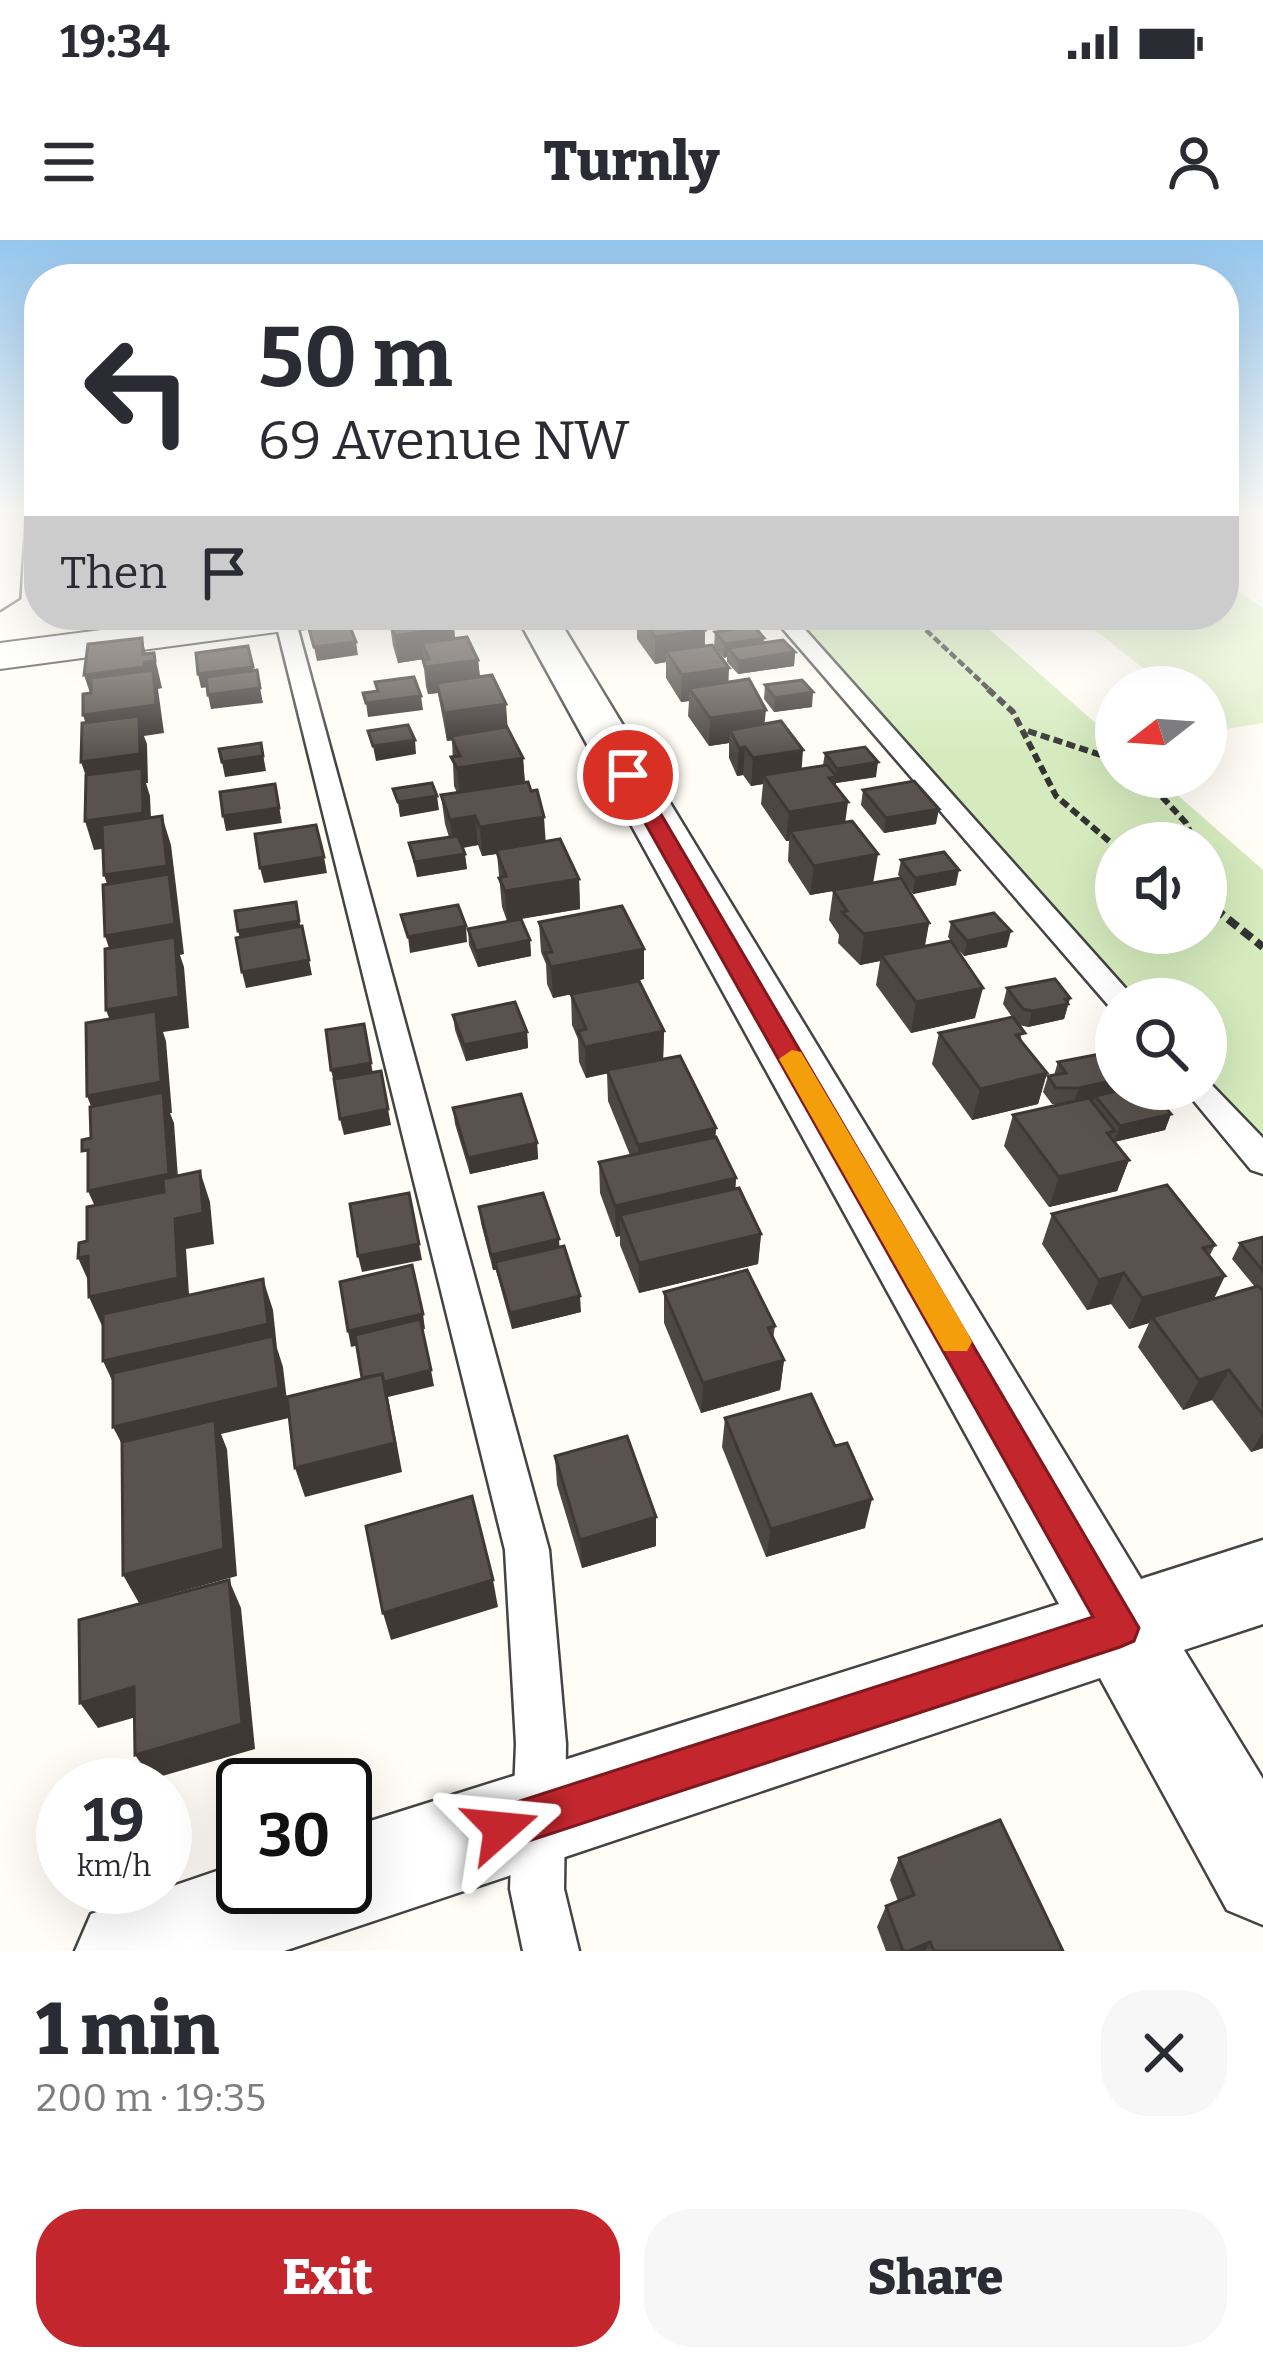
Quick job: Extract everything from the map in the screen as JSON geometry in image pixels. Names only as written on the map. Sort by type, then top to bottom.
[{"type":"street","points":[[0,656],[191,630]]},
{"type":"street","points":[[545,630],[1263,1874]]},
{"type":"street","points":[[372,1871],[1263,1582]]},
{"type":"street","points":[[128,1951],[241,1914]]},
{"type":"lane","points":[[297,630],[527,1550],[540,1816],[537,1889],[551,1951]]},
{"type":"lane","points":[[794,630],[1101,978]]},
{"type":"lane","points":[[1218,1110],[1263,1161]]},
{"type":"path","points":[[925,630],[1027,731],[1057,796],[1095,829]]},
{"type":"path","points":[[1027,731],[1095,753]]},
{"type":"path","points":[[1163,798],[1185,822]]},
{"type":"path","points":[[1227,918],[1263,947]]},
{"type":"green space","points":[[1239,595],[1243,595],[1263,608],[1263,723],[1227,729],[1227,666],[1140,666],[1095,630],[1239,630]]},
{"type":"green space","points":[[806,630],[990,630],[1095,722],[1095,798],[1181,798],[1208,822],[1095,822],[1095,952]]},
{"type":"green space","points":[[1227,838],[1263,870],[1263,1139],[1227,1099],[1227,978],[1118,978],[1097,954],[1227,954]]},
{"type":"building","points":[[309,630],[351,630],[356,642],[314,647]]},
{"type":"building","points":[[393,630],[433,630],[395,636]]},
{"type":"building","points":[[650,630],[705,630],[655,637]]},
{"type":"building","points":[[757,630],[764,638],[725,644],[715,632]]},
{"type":"building","points":[[467,637],[478,660],[425,667],[423,660],[429,659],[422,643]]},
{"type":"building","points":[[142,638],[143,654],[154,653],[155,661],[144,662],[144,667],[84,675],[88,644]]},
{"type":"building","points":[[783,640],[795,652],[739,661],[728,648]]},
{"type":"building","points":[[712,645],[729,668],[682,675],[666,651]]},
{"type":"building","points":[[248,646],[253,667],[198,674],[196,653]]},
{"type":"building","points":[[153,670],[156,705],[83,715],[83,694],[91,693],[91,678]]},
{"type":"building","points":[[257,670],[260,688],[208,695],[206,677]]},
{"type":"building","points":[[492,675],[506,704],[444,713],[437,683]]},
{"type":"building","points":[[414,677],[421,696],[366,703],[363,693],[378,691],[375,682]]},
{"type":"building","points":[[749,679],[766,710],[710,718],[689,688]]},
{"type":"building","points":[[802,680],[813,692],[775,698],[765,685]]},
{"type":"building","points":[[139,716],[140,754],[81,762],[82,723]]},
{"type":"building","points":[[781,721],[803,750],[753,758],[745,747],[739,748],[730,730]]},
{"type":"building","points":[[408,725],[415,740],[373,746],[368,731]]},
{"type":"building","points":[[507,727],[523,758],[457,768],[451,757],[460,756],[451,736]]},
{"type":"building","points":[[261,743],[263,756],[222,762],[219,749]]},
{"type":"building","points":[[865,747],[878,762],[837,769],[825,753]]},
{"type":"building","points":[[827,765],[837,777],[829,778],[848,802],[789,812],[763,775]]},
{"type":"building","points":[[142,768],[143,813],[85,821],[86,775]]},
{"type":"building","points":[[914,781],[939,809],[886,818],[863,790]]},
{"type":"building","points":[[528,782],[531,791],[537,790],[544,817],[480,827],[475,816],[450,820],[441,795]]},
{"type":"building","points":[[432,783],[437,796],[398,802],[393,789]]},
{"type":"building","points":[[275,784],[279,808],[223,816],[220,792]]},
{"type":"building","points":[[162,816],[167,866],[104,875],[102,825]]},
{"type":"building","points":[[852,821],[878,854],[814,866],[790,831]]},
{"type":"building","points":[[316,825],[324,857],[260,868],[255,834]]},
{"type":"building","points":[[458,836],[465,854],[415,862],[409,843]]},
{"type":"building","points":[[560,839],[579,879],[505,891],[499,878],[506,876],[496,850]]},
{"type":"building","points":[[944,852],[959,870],[915,878],[901,860]]},
{"type":"building","points":[[169,874],[175,924],[105,936],[103,885]]},
{"type":"building","points":[[901,878],[929,923],[864,934],[842,912],[847,911],[833,890]]},
{"type":"building","points":[[296,902],[299,921],[238,931],[235,911]]},
{"type":"building","points":[[458,905],[466,926],[408,937],[401,915]]},
{"type":"building","points":[[622,906],[644,949],[551,967],[545,953],[552,952],[539,922]]},
{"type":"building","points":[[994,913],[1011,931],[967,941],[951,922]]},
{"type":"building","points":[[521,919],[530,940],[476,951],[468,929]]},
{"type":"building","points":[[302,926],[309,960],[242,972],[236,938]]},
{"type":"building","points":[[175,937],[179,997],[106,1010],[105,949]]},
{"type":"building","points":[[951,941],[983,988],[916,1002],[881,955]]},
{"type":"building","points":[[1055,979],[1070,998],[1065,999],[1068,1004],[1023,1009],[1007,988]]},
{"type":"building","points":[[639,981],[664,1031],[585,1047],[578,1031],[586,1029],[571,994]]},
{"type":"building","points":[[515,1002],[527,1032],[464,1045],[453,1015]]},
{"type":"building","points":[[156,1011],[161,1082],[87,1096],[86,1023]]},
{"type":"building","points":[[1013,1017],[1025,1033],[1016,1035],[1047,1073],[980,1089],[939,1033]]},
{"type":"building","points":[[364,1024],[371,1063],[331,1070],[326,1030]]},
{"type":"building","points":[[1095,1055],[1095,1085],[1056,1088],[1048,1076],[1066,1073],[1058,1062]]},
{"type":"building","points":[[680,1056],[716,1128],[638,1145],[607,1070]]},
{"type":"building","points":[[381,1071],[388,1109],[340,1119],[334,1079]]},
{"type":"building","points":[[163,1092],[169,1174],[88,1191],[88,1150],[82,1151],[82,1140],[91,1138],[90,1107]]},
{"type":"building","points":[[521,1094],[537,1143],[468,1158],[453,1108]]},
{"type":"building","points":[[1089,1098],[1115,1131],[1107,1133],[1129,1160],[1059,1177],[1013,1115]]},
{"type":"building","points":[[1107,1110],[1168,1110],[1171,1114],[1120,1126]]},
{"type":"building","points":[[716,1137],[736,1178],[615,1206],[599,1162]]},
{"type":"building","points":[[200,1171],[203,1213],[175,1219],[178,1278],[89,1297],[88,1256],[78,1258],[79,1243],[87,1241],[87,1207],[164,1192],[163,1179]]},
{"type":"building","points":[[1167,1185],[1215,1245],[1203,1248],[1225,1276],[1142,1298],[1124,1273],[1099,1280],[1052,1214]]},
{"type":"building","points":[[739,1188],[761,1234],[639,1263],[620,1215]]},
{"type":"building","points":[[409,1193],[419,1244],[358,1256],[350,1204]]},
{"type":"building","points":[[543,1193],[559,1239],[491,1255],[479,1207]]},
{"type":"building","points":[[1263,1237],[1263,1271],[1240,1243]]},
{"type":"building","points":[[564,1246],[580,1296],[510,1313],[495,1262]]},
{"type":"building","points":[[412,1265],[423,1314],[348,1331],[340,1282]]},
{"type":"building","points":[[747,1270],[775,1326],[768,1328],[784,1360],[703,1383],[664,1292]]},
{"type":"building","points":[[263,1279],[268,1324],[103,1361],[103,1314]]},
{"type":"building","points":[[1258,1286],[1263,1291],[1263,1415],[1229,1370],[1199,1380],[1152,1317]]},
{"type":"building","points":[[420,1319],[431,1370],[384,1382],[382,1374],[362,1378],[355,1335]]},
{"type":"building","points":[[273,1336],[279,1388],[113,1427],[113,1373]]},
{"type":"building","points":[[382,1374],[395,1443],[295,1468],[287,1397]]},
{"type":"building","points":[[811,1394],[835,1446],[847,1443],[872,1499],[771,1529],[725,1418]]},
{"type":"building","points":[[215,1420],[224,1549],[123,1575],[122,1442]]},
{"type":"building","points":[[627,1436],[656,1517],[580,1540],[555,1456]]},
{"type":"building","points":[[472,1496],[493,1580],[383,1613],[366,1526]]},
{"type":"building","points":[[229,1580],[242,1724],[135,1755],[134,1687],[80,1703],[79,1620]]},
{"type":"building","points":[[1000,1820],[1063,1951],[934,1951],[930,1942],[903,1951],[886,1906],[914,1895],[899,1858]]},
{"type":"slow traffic","points":[[792,1059],[956,1342]]},
{"type":"route","points":[[501,1828],[1120,1628],[628,775]]}]
